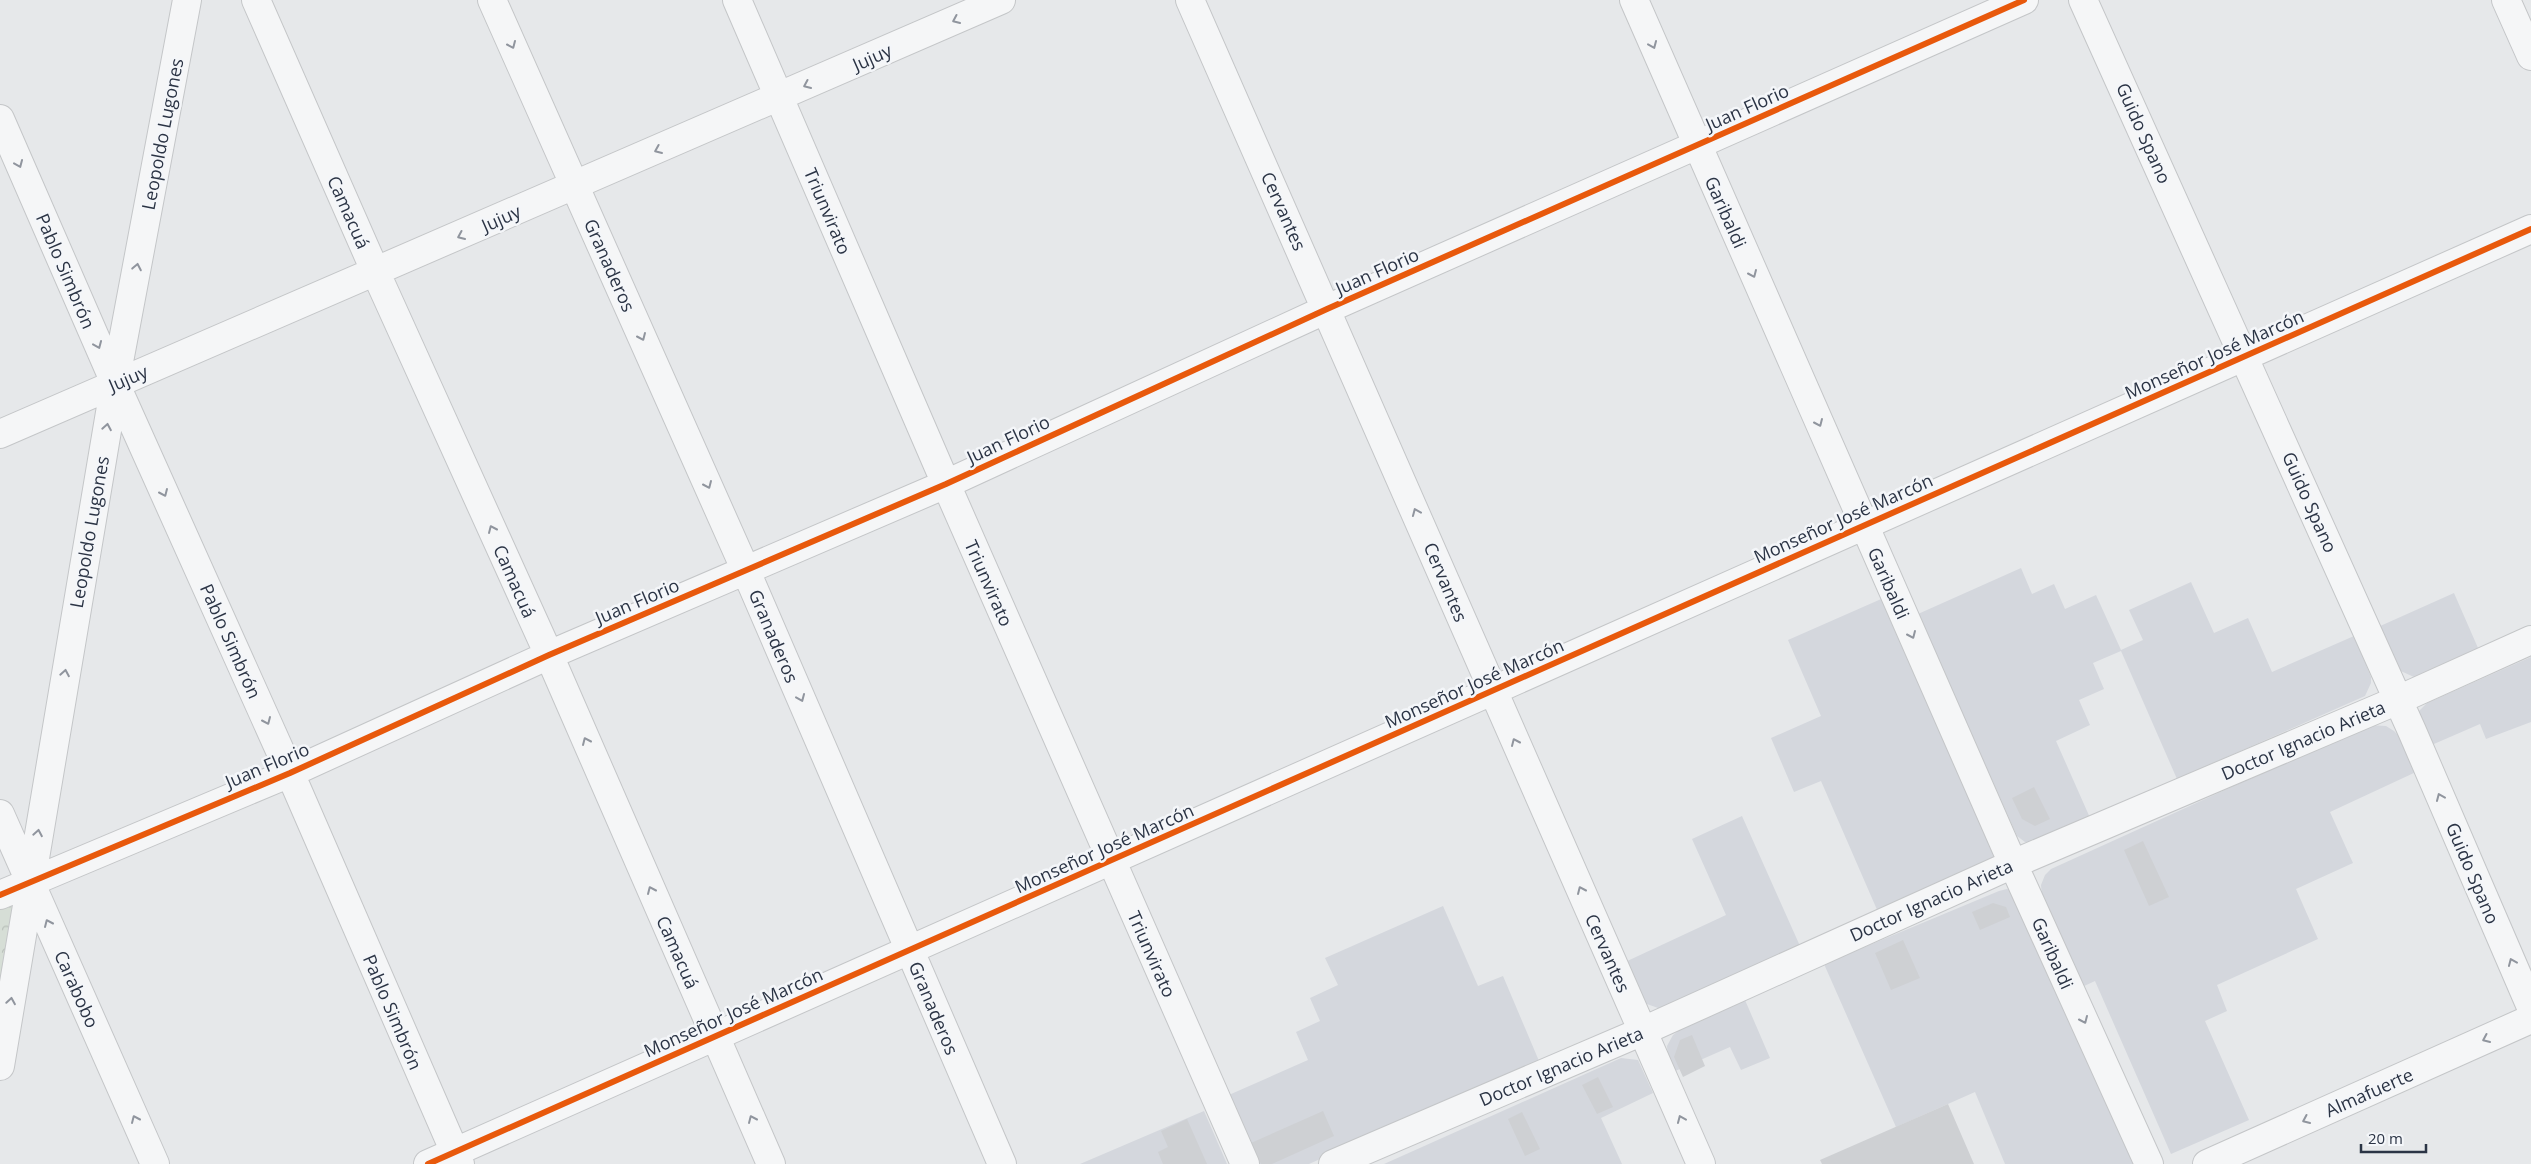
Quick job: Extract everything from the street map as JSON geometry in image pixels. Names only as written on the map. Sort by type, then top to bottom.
[{"type":"street","name":"Leopoldo Lugones","points":[[0,1066],[115,383],[187,0]]},
{"type":"street","name":"Camacuá","points":[[256,0],[376,273],[549,655],[772,1164]]},
{"type":"street","name":"Granaderos","points":[[492,0],[746,572],[1002,1164]]},
{"type":"street","name":"Triunvirato","points":[[738,0],[946,484],[1245,1164]]},
{"type":"street","name":"Jujuy","points":[[0,434],[115,383],[376,273],[1000,0]]},
{"type":"street","name":"Cervantes","points":[[1190,0],[1701,1164]]},
{"type":"street","name":"Garibaldi","points":[[1634,0],[2013,864],[2149,1164]]},
{"type":"street","name":"Juan Florio","points":[[0,895],[290,772],[549,655],[746,572],[946,484],[1327,309],[2024,0]]},
{"type":"street","name":"Guido Spano","points":[[2084,0],[2398,700],[2531,1007]]},
{"type":"street","points":[[2506,0],[2531,56]]},
{"type":"street","name":"Pablo Simbrón","points":[[0,119],[115,383],[290,772],[457,1158]]},
{"type":"street","name":"Monseñor José Marcón","points":[[428,1164],[457,1158],[715,1036],[1112,862],[2531,230]]},
{"type":"street","name":"Doctor Ignacio Arieta","points":[[1333,1164],[1643,1031],[2013,864],[2398,700],[2531,640]]},
{"type":"street","name":"Carabobo","points":[[0,814],[155,1164]]},
{"type":"street","name":"Almafuerte","points":[[2207,1164],[2531,1019]]},
{"type":"shaded area","points":[[2021,568],[2032,594],[2054,584],[2065,609],[2096,595],[2121,650],[2143,640],[2129,610],[2191,582],[2214,633],[2248,618],[2272,672],[2354,636],[2371,677],[2371,683],[2365,696],[2177,779],[2121,651],[2093,663],[2104,689],[2079,700],[2090,725],[2056,741],[2091,820],[2034,843],[2025,842],[2017,836],[1918,614]]},
{"type":"shaded area","points":[[2454,593],[2478,648],[2414,677],[2394,668],[2378,627]]},
{"type":"shaded area","points":[[1888,596],[1995,854],[1991,862],[1878,912],[1821,781],[1794,792],[1771,738],[1821,716],[1788,640]]},
{"type":"shaded area","points":[[2531,657],[2531,722],[2486,739],[2480,724],[2427,747],[2418,712],[2427,703]]},
{"type":"shaded area","points":[[2368,725],[2386,726],[2394,731],[2401,738],[2416,772],[2330,812],[2353,863],[2296,889],[2318,939],[2217,985],[2227,1011],[2205,1021],[2249,1120],[2171,1154],[2095,981],[2082,987],[2042,896],[2041,885],[2045,875],[2051,869]]},
{"type":"shaded area","points":[[1742,816],[1800,946],[1661,1009],[1644,1003],[1623,963],[1726,915],[1692,839]]},
{"type":"shaded area","points":[[2007,889],[2014,892],[2139,1164],[2005,1164],[1975,1092],[1896,1127],[1824,964]]},
{"type":"shaded area","points":[[1443,906],[1478,986],[1503,976],[1539,1061],[1309,1164],[1249,1164],[1222,1098],[1308,1060],[1296,1032],[1320,1021],[1310,998],[1338,985],[1325,958]]},
{"type":"shaded area","points":[[1745,1000],[1770,1058],[1741,1070],[1730,1047],[1673,1072],[1668,1060],[1667,1046],[1673,1035],[1682,1028]]},
{"type":"shaded area","points":[[1621,1058],[1638,1060],[1653,1093],[1601,1118],[1622,1164],[1384,1164]]},
{"type":"shaded area","points":[[1204,1111],[1227,1164],[1080,1164]]},
{"type":"green space","points":[[0,899],[15,903],[0,996]]},
{"type":"building","points":[[2034,787],[2050,819],[2035,826],[2022,819],[2012,798]]},
{"type":"building","points":[[2143,841],[2169,897],[2149,906],[2124,850]]},
{"type":"building","points":[[1993,903],[2006,907],[2010,917],[1980,930],[1972,912]]},
{"type":"building","points":[[1903,940],[1920,978],[1891,990],[1875,953]]},
{"type":"building","points":[[1692,1035],[1705,1066],[1683,1077],[1674,1057],[1680,1040]]},
{"type":"building","points":[[1598,1077],[1613,1107],[1597,1114],[1582,1085]]},
{"type":"building","points":[[1948,1104],[1974,1164],[1822,1164],[1820,1160]]},
{"type":"building","points":[[1323,1111],[1334,1136],[1272,1164],[1261,1164],[1251,1143]]},
{"type":"building","points":[[1522,1112],[1540,1149],[1525,1156],[1508,1119]]},
{"type":"building","points":[[1187,1119],[1207,1164],[1163,1164],[1158,1152],[1168,1147],[1161,1131]]},
{"type":"cycle path","points":[[0,895],[290,773],[549,655],[946,484],[1327,309],[2024,0]]},
{"type":"cycle path","points":[[428,1164],[2531,229]]}]
